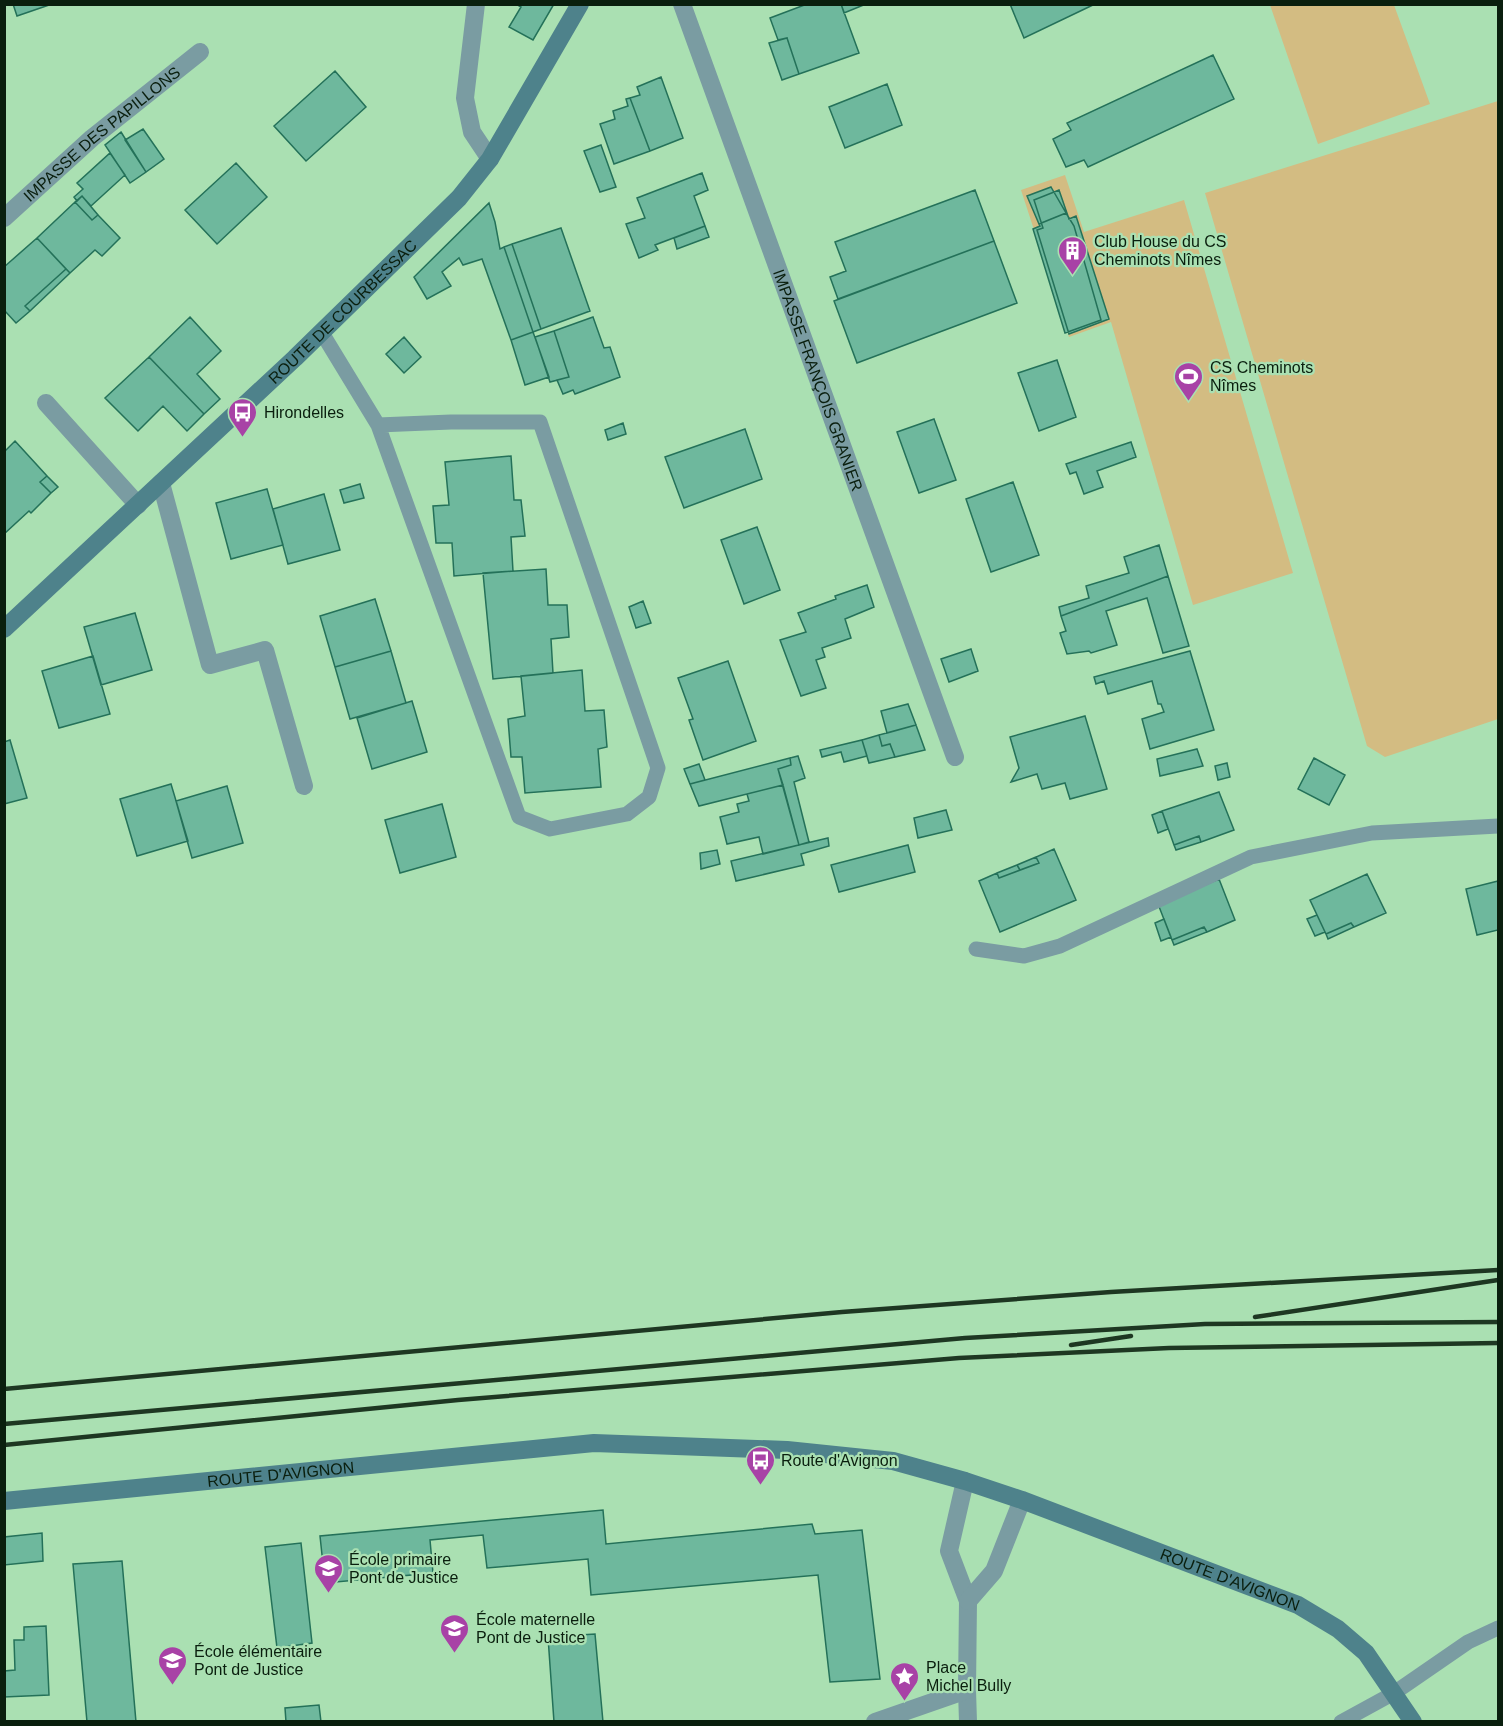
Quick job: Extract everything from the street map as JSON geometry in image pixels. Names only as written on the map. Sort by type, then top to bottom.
[{"type":"main road","name":"ROUTE DE COURBESSAC","points":[[4,629],[322,333],[459,198],[490,159],[580,4]]},
{"type":"main road","name":"ROUTE D'AVIGNON","points":[[4,1501],[594,1443],[787,1450],[893,1461],[1022,1500],[1298,1605],[1338,1629],[1366,1653],[1413,1722]]},
{"type":"street","points":[[476,4],[465,98],[472,132],[490,159]]},
{"type":"street","name":"IMPASSE FRANÇOIS GRANIER","points":[[682,4],[956,757]]},
{"type":"street","name":"IMPASSE DES PAPILLONS","points":[[4,218],[92,138],[200,52]]},
{"type":"street","points":[[46,402],[138,505]]},
{"type":"street","points":[[161,483],[210,665],[265,650],[304,786]]},
{"type":"street","points":[[964,1481],[949,1551],[968,1601],[968,1722]]},
{"type":"street","points":[[968,1601],[994,1571],[1022,1500]]},
{"type":"street","points":[[875,1722],[967,1690]]},
{"type":"lane","points":[[322,333],[378,425],[519,817],[550,829],[627,814],[649,797],[657,768],[540,422],[378,425]]},
{"type":"lane","points":[[976,948],[1024,956],[1060,946],[1251,857],[1372,833],[1498,826]]},
{"type":"lane","points":[[1341,1722],[1394,1693],[1468,1642],[1498,1628]]},
{"type":"shaded area","points":[[1270,5],[1394,5],[1430,104],[1318,144]]},
{"type":"shaded area","points":[[1498,101],[1498,719],[1385,757],[1367,746],[1205,193]]},
{"type":"shaded area","name":"CS Cheminots Nîmes","points":[[1065,175],[1084,232],[1184,200],[1293,573],[1193,605],[1111,322],[1069,337],[1021,190]]},
{"type":"building","points":[[13,4],[52,4],[17,16]]},
{"type":"building","points":[[516,4],[554,4],[533,40],[509,27],[521,7]]},
{"type":"building","points":[[807,4],[841,4],[859,53],[799,74],[787,38],[778,40],[770,18]]},
{"type":"building","points":[[841,4],[866,4],[844,13]]},
{"type":"building","points":[[1010,4],[1095,4],[1024,38]]},
{"type":"building","points":[[787,38],[799,74],[782,80],[769,43]]},
{"type":"building","points":[[1213,55],[1234,99],[1088,167],[1084,160],[1066,167],[1053,139],[1071,130],[1067,123]]},
{"type":"building","points":[[335,71],[366,107],[306,161],[274,126]]},
{"type":"building","points":[[661,77],[683,138],[650,151],[630,98],[640,95],[637,87]]},
{"type":"building","points":[[887,84],[902,125],[845,148],[829,107]]},
{"type":"building","points":[[630,98],[650,151],[614,164],[600,124],[615,119],[613,111],[628,106],[626,99]]},
{"type":"building","points":[[143,129],[164,159],[146,172],[125,140]]},
{"type":"building","points":[[121,132],[146,172],[130,183],[105,145]]},
{"type":"building","points":[[601,145],[616,187],[600,192],[584,151]]},
{"type":"building","points":[[110,153],[125,175],[91,206],[82,196],[77,201],[74,197],[83,189],[77,183]]},
{"type":"building","points":[[236,163],[267,197],[217,244],[185,210]]},
{"type":"building","points":[[702,173],[708,190],[694,196],[705,226],[655,245],[658,250],[639,258],[626,224],[645,218],[637,198]]},
{"type":"building","points":[[1051,187],[1066,213],[1039,224],[1027,196]]},
{"type":"building","points":[[975,190],[994,241],[838,299],[830,277],[846,271],[835,242]]},
{"type":"building","name":"Club House du CS Cheminots Nîmes","points":[[1059,190],[1069,219],[1076,216],[1109,319],[1069,334],[1037,230],[1043,228],[1034,200]]},
{"type":"building","points":[[82,196],[98,215],[92,220],[75,202]]},
{"type":"building","points":[[75,202],[92,220],[98,215],[120,238],[102,256],[95,250],[70,273],[37,238]]},
{"type":"building","points":[[489,203],[500,249],[504,247],[533,332],[511,340],[482,259],[463,265],[459,258],[442,272],[451,286],[427,299],[414,277]]},
{"type":"building","name":"Club House du CS Cheminots Nîmes","points":[[1066,213],[1074,226],[1101,320],[1065,333],[1033,229],[1040,226],[1039,224]]},
{"type":"building","points":[[705,226],[709,237],[677,249],[674,238]]},
{"type":"building","points":[[561,228],[590,311],[541,329],[512,244]]},
{"type":"building","points":[[37,238],[66,269],[25,306],[30,311],[16,323],[4,310],[4,267]]},
{"type":"building","points":[[994,241],[1017,303],[857,363],[834,301]]},
{"type":"building","points":[[512,244],[541,329],[533,332],[504,247]]},
{"type":"building","points":[[66,269],[70,273],[30,311],[25,306]]},
{"type":"building","points":[[190,317],[221,351],[197,374],[220,399],[204,414],[149,357]]},
{"type":"building","points":[[593,317],[604,348],[610,347],[620,377],[575,394],[573,390],[563,394],[557,380],[569,377],[554,331]]},
{"type":"building","points":[[554,331],[569,377],[550,382],[535,337]]},
{"type":"building","points":[[533,332],[549,377],[525,385],[511,340]]},
{"type":"building","points":[[404,337],[421,357],[404,373],[386,354]]},
{"type":"building","points":[[149,357],[204,414],[187,431],[163,406],[138,431],[105,398]]},
{"type":"building","points":[[1057,360],[1076,417],[1039,431],[1018,373]]},
{"type":"building","points":[[934,419],[956,480],[919,493],[897,432]]},
{"type":"building","points":[[623,423],[626,434],[608,440],[605,430]]},
{"type":"building","points":[[745,429],[762,479],[684,508],[665,457]]},
{"type":"building","points":[[15,441],[47,476],[40,482],[51,493],[31,513],[29,511],[4,534],[4,452]]},
{"type":"building","points":[[1131,442],[1136,457],[1097,471],[1103,487],[1084,494],[1076,472],[1070,474],[1066,464]]},
{"type":"building","points":[[511,456],[514,500],[521,500],[525,536],[511,537],[513,571],[454,576],[452,543],[436,543],[433,506],[449,505],[445,462]]},
{"type":"building","points":[[47,476],[58,487],[51,493],[40,482]]},
{"type":"building","points":[[1013,482],[1039,555],[991,572],[966,499]]},
{"type":"building","points":[[360,484],[364,498],[344,503],[340,490]]},
{"type":"building","points":[[267,489],[283,545],[231,559],[216,503]]},
{"type":"building","points":[[324,494],[340,550],[288,564],[273,509]]},
{"type":"building","points":[[757,527],[780,590],[744,604],[721,540]]},
{"type":"building","points":[[1159,545],[1168,576],[1061,616],[1059,607],[1089,598],[1086,586],[1129,573],[1124,557]]},
{"type":"building","points":[[546,569],[548,605],[567,605],[569,637],[551,639],[553,673],[493,679],[483,573]]},
{"type":"building","points":[[1168,576],[1189,646],[1163,653],[1147,598],[1106,611],[1117,645],[1091,653],[1089,651],[1067,654],[1060,633],[1066,631],[1061,616]]},
{"type":"building","points":[[867,585],[874,607],[845,619],[851,638],[822,648],[825,657],[816,660],[826,688],[801,696],[780,640],[806,632],[798,613],[836,599],[835,596]]},
{"type":"building","points":[[375,599],[391,651],[335,667],[320,616]]},
{"type":"building","points":[[643,601],[651,623],[636,628],[629,607]]},
{"type":"building","points":[[135,613],[152,670],[101,685],[84,627]]},
{"type":"building","points":[[971,649],[978,671],[949,682],[941,659]]},
{"type":"building","points":[[391,651],[406,703],[350,719],[335,667]]},
{"type":"building","points":[[1190,651],[1214,730],[1150,749],[1142,719],[1164,712],[1161,704],[1158,704],[1152,681],[1108,694],[1104,681],[1096,684],[1094,677]]},
{"type":"building","points":[[93,656],[110,714],[59,728],[42,671]]},
{"type":"building","points":[[728,661],[756,741],[703,760],[689,720],[693,719],[678,678]]},
{"type":"building","points":[[582,670],[585,711],[604,710],[607,747],[598,749],[601,787],[525,793],[522,757],[511,757],[508,719],[525,716],[521,676]]},
{"type":"building","points":[[412,701],[427,752],[372,769],[357,718]]},
{"type":"building","points":[[908,704],[916,725],[887,733],[881,711]]},
{"type":"building","points":[[1085,716],[1107,789],[1070,799],[1065,783],[1042,789],[1037,774],[1011,782],[1019,768],[1010,737]]},
{"type":"building","points":[[916,725],[925,750],[895,757],[890,744],[882,746],[879,735]]},
{"type":"building","points":[[879,735],[882,746],[890,744],[895,757],[869,763],[862,740]]},
{"type":"building","points":[[10,740],[27,798],[4,804],[4,742]]},
{"type":"building","points":[[862,740],[867,756],[844,762],[841,752],[822,757],[820,750]]},
{"type":"building","points":[[1197,749],[1203,766],[1160,776],[1157,759]]},
{"type":"building","points":[[798,756],[805,778],[794,782],[809,842],[799,845],[778,769],[791,765],[790,758]]},
{"type":"building","points":[[790,758],[791,765],[778,769],[783,785],[699,806],[690,784]]},
{"type":"building","points":[[1314,758],[1345,775],[1329,805],[1298,789]]},
{"type":"building","points":[[1227,763],[1230,777],[1218,780],[1215,766]]},
{"type":"building","points":[[699,764],[705,780],[690,784],[684,769]]},
{"type":"building","points":[[171,784],[188,841],[137,856],[120,799]]},
{"type":"building","points":[[783,785],[799,845],[763,854],[759,837],[727,844],[720,817],[739,812],[737,804],[749,801],[747,794]]},
{"type":"building","points":[[227,786],[243,843],[192,858],[176,801]]},
{"type":"building","points":[[1219,792],[1234,830],[1201,842],[1199,836],[1174,845],[1162,811]]},
{"type":"building","points":[[442,804],[456,857],[400,873],[385,820]]},
{"type":"building","points":[[946,810],[952,830],[918,838],[914,818]]},
{"type":"building","points":[[1162,811],[1168,829],[1158,833],[1152,815]]},
{"type":"building","points":[[1199,836],[1201,842],[1176,850],[1174,845]]},
{"type":"building","points":[[828,838],[829,846],[801,854],[804,865],[736,881],[731,861]]},
{"type":"building","points":[[908,845],[915,872],[839,892],[831,865]]},
{"type":"building","points":[[1054,849],[1076,900],[1000,932],[979,881],[997,873],[999,878],[1039,863],[1036,857]]},
{"type":"building","points":[[717,850],[720,864],[701,869],[700,853]]},
{"type":"building","points":[[1036,857],[1039,863],[1020,870],[1017,865]]},
{"type":"building","points":[[1017,865],[1020,870],[999,878],[997,873]]},
{"type":"building","points":[[1367,874],[1386,913],[1354,927],[1351,923],[1326,934],[1310,900]]},
{"type":"building","points":[[1219,879],[1235,920],[1207,932],[1204,927],[1172,940],[1158,904]]},
{"type":"building","points":[[1498,881],[1498,930],[1477,935],[1466,889]]},
{"type":"building","points":[[1317,915],[1325,932],[1315,936],[1307,919]]},
{"type":"building","points":[[1164,919],[1171,937],[1161,941],[1155,923]]},
{"type":"building","points":[[1351,923],[1354,927],[1328,939],[1326,934]]},
{"type":"building","points":[[1204,927],[1207,932],[1174,945],[1172,940]]},
{"type":"building","points":[[603,1510],[606,1544],[812,1524],[815,1534],[862,1530],[880,1679],[830,1682],[818,1575],[591,1595],[588,1559],[487,1568],[483,1535],[430,1540],[433,1573],[325,1583],[320,1536]]},
{"type":"building","points":[[42,1533],[43,1561],[4,1565],[4,1537]]},
{"type":"building","points":[[301,1543],[312,1643],[277,1648],[265,1547]]},
{"type":"building","points":[[122,1561],[136,1722],[87,1722],[73,1564]]},
{"type":"building","points":[[46,1626],[49,1695],[4,1697],[4,1671],[15,1670],[14,1640],[24,1640],[24,1627]]},
{"type":"building","points":[[595,1634],[603,1722],[554,1722],[548,1637]]},
{"type":"building","points":[[319,1705],[321,1722],[286,1722],[285,1708]]},
{"type":"railway","points":[[4,1389],[842,1312],[1111,1292],[1498,1270]]},
{"type":"railway","points":[[1255,1317],[1498,1280]]},
{"type":"railway","points":[[4,1424],[965,1338],[1205,1324],[1498,1322]]},
{"type":"railway","points":[[1071,1345],[1131,1336]]},
{"type":"railway","points":[[4,1445],[458,1400],[959,1358],[1169,1348],[1498,1343]]},
{"type":"place","name":"Club House du CS Cheminots Nîmes","points":[[1073,276]]},
{"type":"place","name":"CS Cheminots Nîmes","points":[[1189,402]]},
{"type":"place","name":"Hirondelles","points":[[243,438]]},
{"type":"place","name":"Route d'Avignon","points":[[760,1486]]},
{"type":"place","name":"École primaire Pont de Justice","points":[[328,1594]]},
{"type":"place","name":"École maternelle Pont de Justice","points":[[455,1654]]},
{"type":"place","name":"École élémentaire Pont de Justice","points":[[173,1686]]},
{"type":"place","name":"Place Michel Bully","points":[[905,1702]]}]
